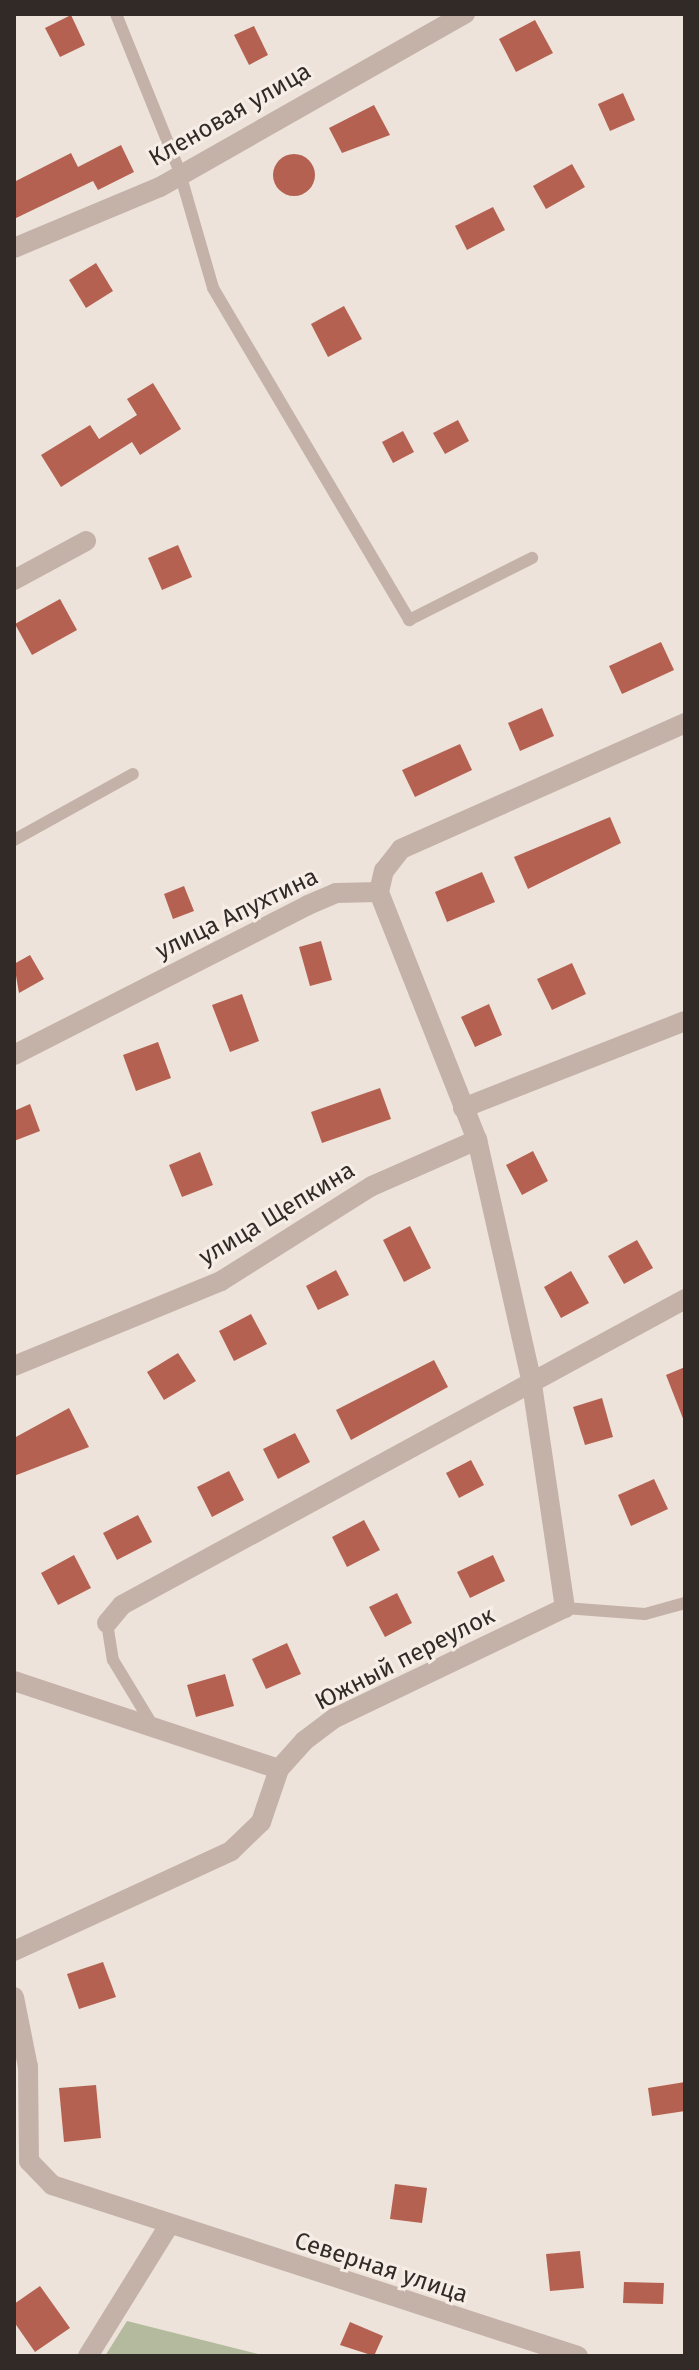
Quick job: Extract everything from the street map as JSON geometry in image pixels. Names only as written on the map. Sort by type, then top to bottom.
[{"type":"street","name":"Кленовая улица","points":[[14,248],[160,187],[179,170],[465,14]]},
{"type":"street","points":[[14,580],[86,541]]},
{"type":"street","points":[[565,1608],[531,1379],[477,1140],[379,892],[384,871],[401,849],[685,723]]},
{"type":"street","name":"улица Апухтина","points":[[14,1055],[308,905],[336,893],[379,892]]},
{"type":"street","points":[[463,1108],[685,1021]]},
{"type":"street","name":"улица Щепкина","points":[[14,1366],[221,1281],[372,1186],[477,1140]]},
{"type":"street","points":[[107,1623],[122,1605],[531,1379],[685,1299]]},
{"type":"street","name":"Южный переулок","points":[[14,1951],[231,1851],[261,1822],[279,1769],[335,1718],[565,1608]]},
{"type":"street","points":[[14,1681],[279,1769]]},
{"type":"street","name":"Северная улица","points":[[14,1997],[28,2067],[29,2161],[52,2185],[168,2227],[578,2356]]},
{"type":"street","points":[[88,2356],[168,2227]]},
{"type":"lane","points":[[116,14],[179,170],[213,288],[409,620],[532,558]]},
{"type":"lane","points":[[14,840],[133,774]]},
{"type":"lane","points":[[565,1608],[645,1614],[685,1603]]},
{"type":"lane","points":[[107,1623],[113,1660],[154,1729]]},
{"type":"green space","points":[[127,2321],[266,2356],[105,2356]]},
{"type":"building","points":[[71,15],[85,45],[60,57],[45,28]]},
{"type":"building","points":[[535,20],[553,53],[516,72],[499,39]]},
{"type":"building","points":[[254,26],[268,55],[249,65],[234,35]]},
{"type":"building","points":[[623,93],[635,120],[610,131],[598,104]]},
{"type":"building","points":[[374,105],[390,135],[342,153],[329,128]]},
{"type":"building","points":[[121,145],[134,172],[98,190],[93,181],[14,219],[14,182],[71,153],[78,167]]},
{"type":"building","points":[[294,154],[309,160],[315,175],[309,190],[294,196],[279,190],[273,175],[279,160]]},
{"type":"building","points":[[572,164],[585,187],[546,209],[533,186]]},
{"type":"building","points":[[493,207],[505,230],[467,250],[455,226]]},
{"type":"building","points":[[96,263],[113,291],[86,308],[69,280]]},
{"type":"building","points":[[344,306],[362,339],[328,357],[311,324]]},
{"type":"building","points":[[153,383],[181,429],[140,455],[132,442],[61,487],[41,455],[90,425],[99,439],[137,415],[127,399]]},
{"type":"building","points":[[458,420],[469,441],[445,454],[433,433]]},
{"type":"building","points":[[403,431],[414,452],[393,463],[382,442]]},
{"type":"building","points":[[178,545],[192,577],[162,590],[148,558]]},
{"type":"building","points":[[60,599],[77,630],[32,655],[15,624]]},
{"type":"building","points":[[661,642],[674,670],[622,694],[609,666]]},
{"type":"building","points":[[542,708],[554,736],[520,751],[508,723]]},
{"type":"building","points":[[460,744],[472,770],[415,797],[402,770]]},
{"type":"building","points":[[610,817],[621,843],[528,889],[514,857]]},
{"type":"building","points":[[482,872],[495,902],[447,922],[435,892]]},
{"type":"building","points":[[184,886],[194,911],[173,919],[164,894]]},
{"type":"building","points":[[321,941],[332,980],[310,986],[299,947]]},
{"type":"building","points":[[30,955],[44,979],[19,993],[14,964]]},
{"type":"building","points":[[572,963],[586,994],[552,1010],[537,979]]},
{"type":"building","points":[[242,994],[259,1041],[230,1052],[212,1005]]},
{"type":"building","points":[[489,1004],[502,1035],[475,1047],[461,1017]]},
{"type":"building","points":[[158,1042],[171,1078],[136,1091],[123,1055]]},
{"type":"building","points":[[380,1088],[391,1119],[322,1143],[311,1112]]},
{"type":"building","points":[[30,1104],[40,1131],[14,1141],[14,1111]]},
{"type":"building","points":[[533,1151],[548,1181],[522,1195],[506,1165]]},
{"type":"building","points":[[200,1152],[213,1185],[182,1197],[169,1165]]},
{"type":"building","points":[[410,1226],[431,1268],[404,1282],[383,1240]]},
{"type":"building","points":[[637,1240],[653,1268],[624,1284],[608,1256]]},
{"type":"building","points":[[336,1270],[349,1295],[318,1310],[306,1286]]},
{"type":"building","points":[[571,1271],[589,1303],[561,1318],[544,1287]]},
{"type":"building","points":[[251,1314],[267,1344],[234,1361],[219,1331]]},
{"type":"building","points":[[178,1353],[196,1381],[164,1400],[147,1372]]},
{"type":"building","points":[[434,1360],[448,1387],[351,1440],[336,1410]]},
{"type":"building","points":[[685,1367],[685,1421],[684,1421],[666,1375]]},
{"type":"building","points":[[602,1398],[613,1437],[585,1445],[573,1407]]},
{"type":"building","points":[[69,1408],[89,1447],[14,1476],[14,1438]]},
{"type":"building","points":[[295,1433],[310,1462],[278,1479],[263,1449]]},
{"type":"building","points":[[471,1460],[484,1485],[459,1498],[446,1473]]},
{"type":"building","points":[[229,1471],[244,1500],[212,1517],[197,1487]]},
{"type":"building","points":[[654,1479],[668,1509],[631,1526],[618,1495]]},
{"type":"building","points":[[138,1515],[152,1542],[117,1560],[103,1533]]},
{"type":"building","points":[[364,1520],[380,1550],[347,1567],[332,1537]]},
{"type":"building","points":[[74,1555],[91,1588],[58,1605],[41,1573]]},
{"type":"building","points":[[493,1555],[505,1581],[470,1598],[457,1572]]},
{"type":"building","points":[[397,1593],[412,1623],[385,1637],[369,1607]]},
{"type":"building","points":[[287,1643],[301,1674],[266,1689],[252,1659]]},
{"type":"building","points":[[225,1674],[234,1706],[196,1717],[187,1685]]},
{"type":"building","points":[[103,1962],[116,1997],[79,2009],[67,1974]]},
{"type":"building","points":[[685,2082],[685,2111],[652,2116],[648,2088]]},
{"type":"building","points":[[96,2085],[101,2138],[64,2142],[59,2088]]},
{"type":"building","points":[[395,2184],[427,2188],[422,2223],[390,2219]]},
{"type":"building","points":[[580,2251],[584,2288],[550,2291],[546,2254]]},
{"type":"building","points":[[624,2282],[664,2283],[663,2304],[623,2303]]},
{"type":"building","points":[[40,2286],[70,2328],[35,2352],[14,2322],[14,2304]]},
{"type":"building","points":[[350,2322],[383,2336],[374,2356],[340,2345]]}]
